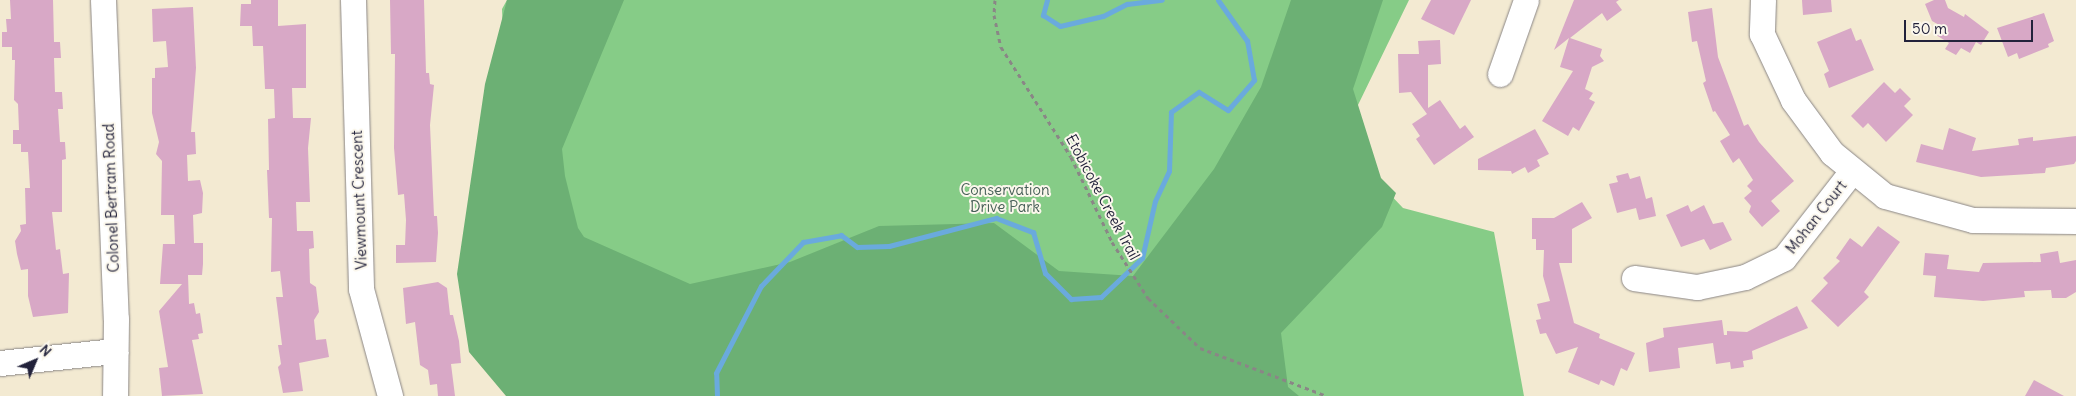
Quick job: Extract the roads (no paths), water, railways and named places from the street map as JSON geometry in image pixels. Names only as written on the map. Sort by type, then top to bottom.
[{"type":"street","name":"Colonel Bertram Road","points":[[103,0],[115,396]]},
{"type":"street","name":"Viewmount Crescent","points":[[353,0],[361,289],[390,396]]},
{"type":"street","points":[[1500,74],[1526,0]]},
{"type":"street","points":[[1763,0],[1762,34],[1792,100],[1832,153],[1884,196],[1973,220],[2076,221]]},
{"type":"street","name":"Mohan Court","points":[[1634,278],[1697,287],[1745,277],[1776,262],[1784,258],[1852,171]]},
{"type":"street","points":[[0,363],[115,351]]},
{"type":"waterway","points":[[1047,0],[1043,15],[1060,26],[1103,16],[1127,4],[1162,0]]},
{"type":"waterway","points":[[717,396],[716,373],[761,286],[803,242],[841,235],[857,247],[889,246],[996,218],[1033,232],[1045,273],[1071,299],[1101,297],[1142,258],[1155,201],[1169,171],[1171,112],[1199,92],[1228,110],[1254,80],[1247,41],[1218,0]]},
{"type":"park label","name":"Conservation Drive Park","points":[[1005,198]]}]
